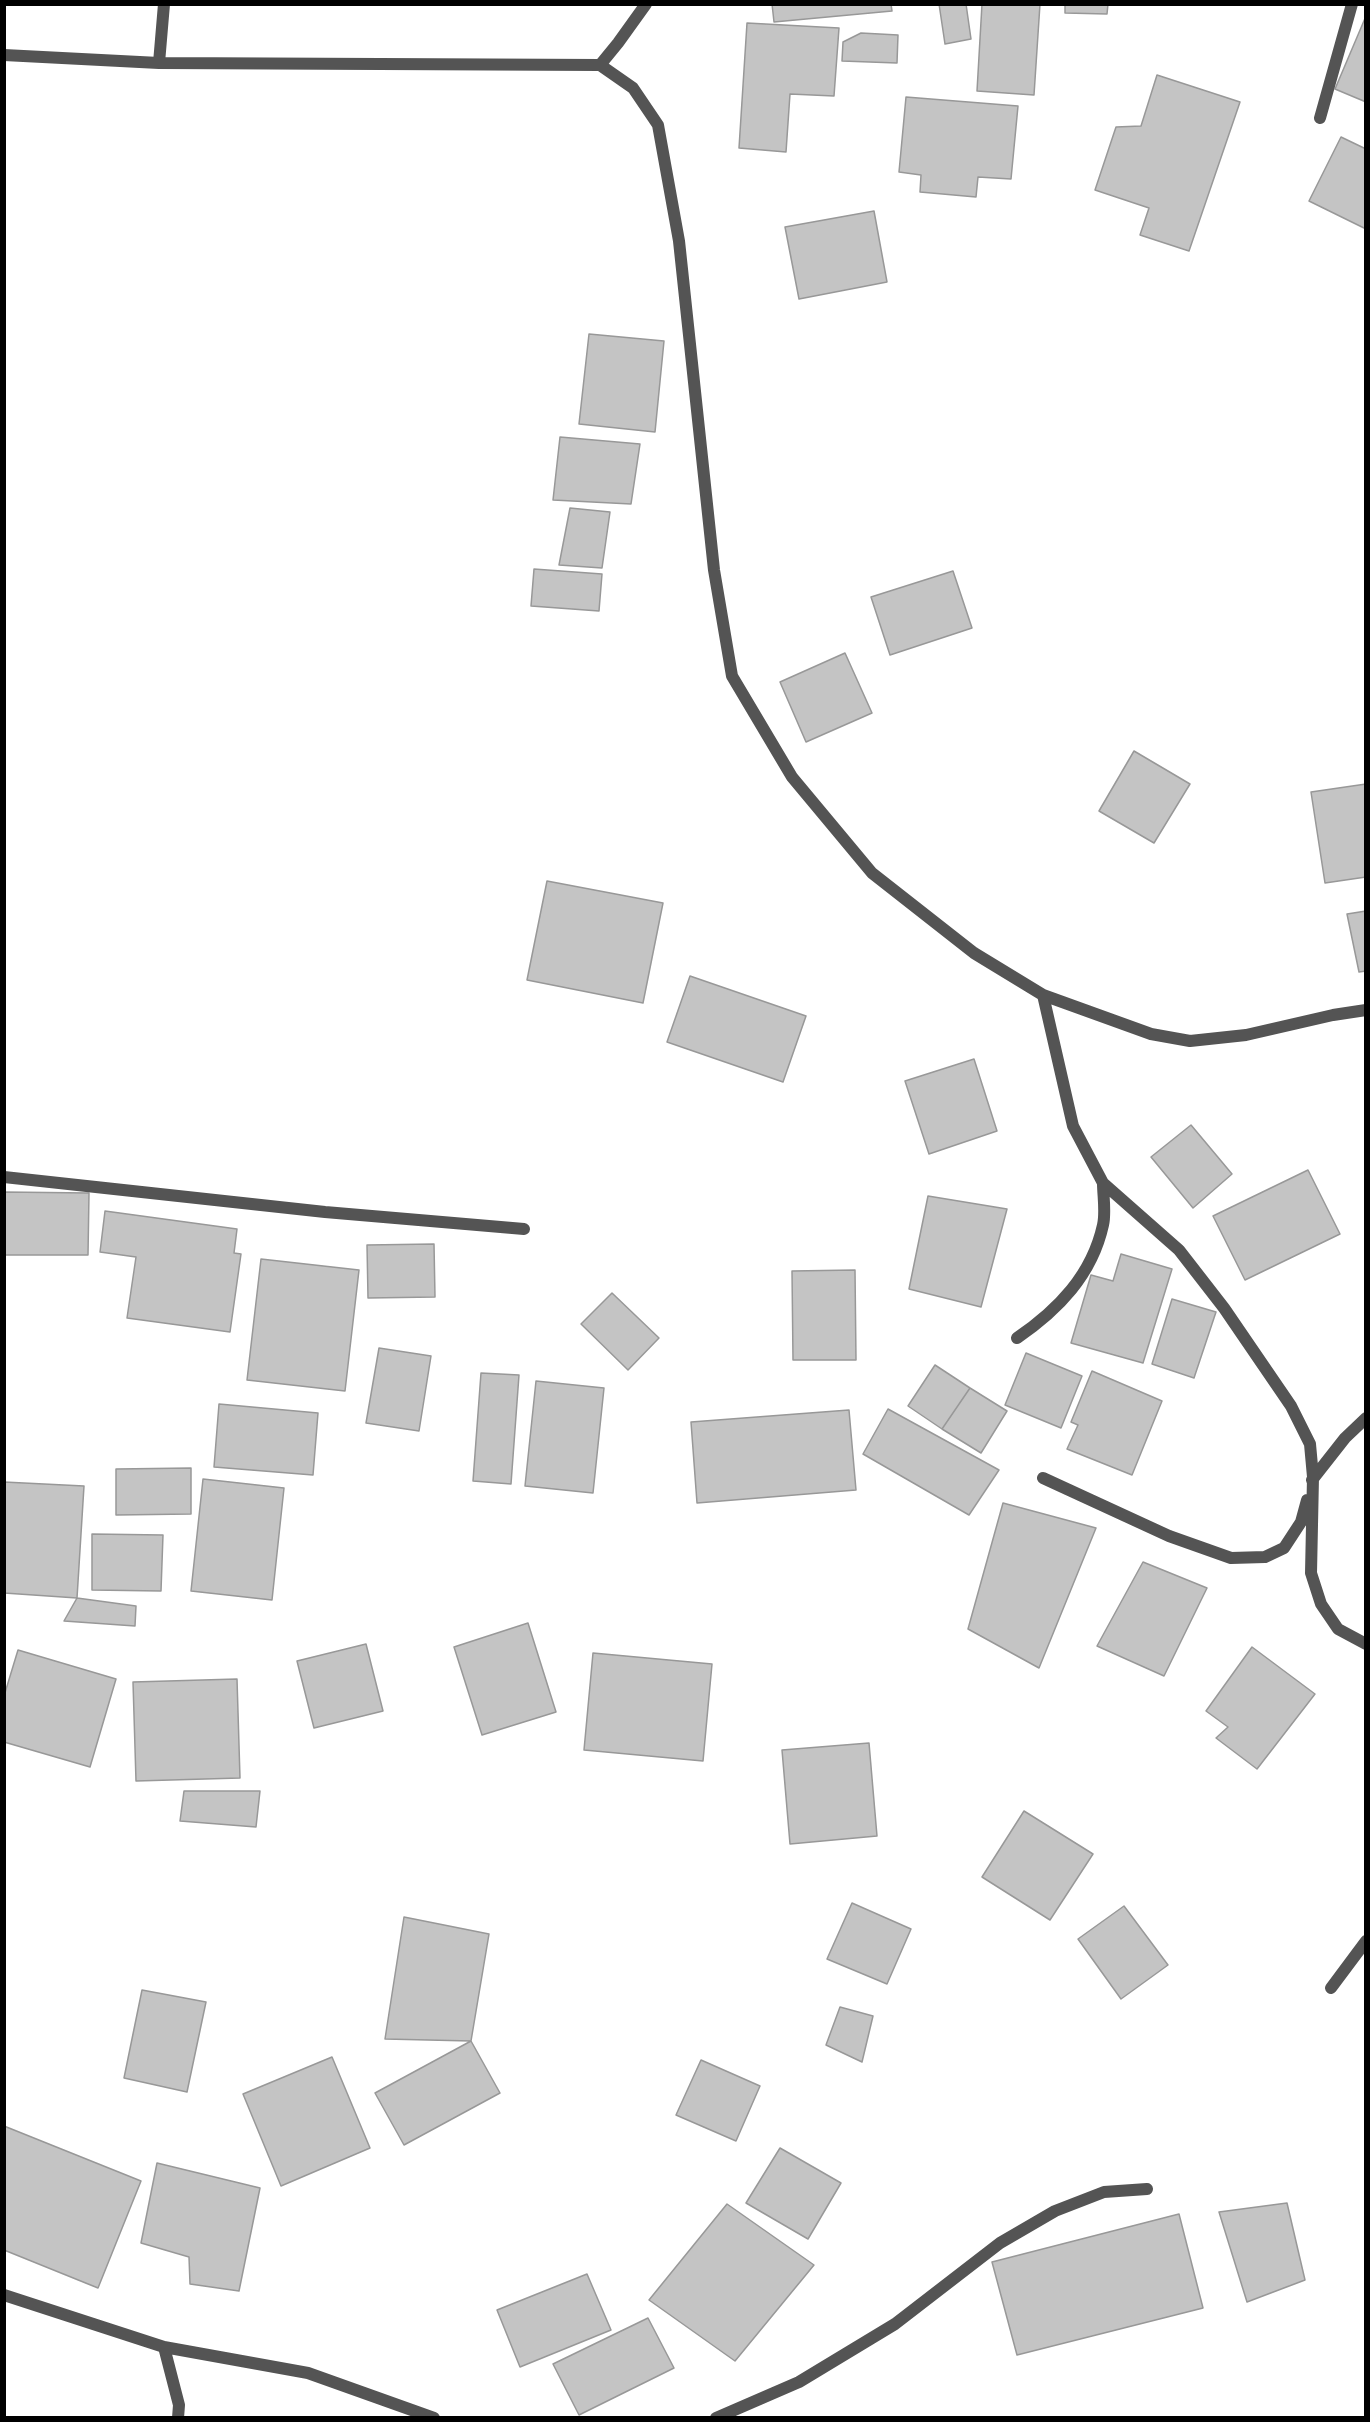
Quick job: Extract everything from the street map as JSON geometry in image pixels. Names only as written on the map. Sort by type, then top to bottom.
[{"type":"street","points":[[159,63],[164,4]]},
{"type":"street","points":[[600,65],[618,44],[645,4]]},
{"type":"street","points":[[1320,118],[1352,4]]},
{"type":"street","points":[[4,56],[159,63],[600,65],[633,88],[658,125],[679,241],[714,570],[732,676],[792,777],[872,873],[974,953],[1043,995],[1151,1034],[1190,1041],[1246,1035],[1365,1010]]},
{"type":"street","points":[[1043,995],[1073,1126],[1103,1183],[1179,1250],[1224,1308],[1291,1406],[1310,1443],[1313,1477],[1311,1573],[1321,1604],[1338,1629],[1365,1644]]},
{"type":"street","points":[[4,1177],[325,1212],[524,1229]]},
{"type":"street","points":[[1017,1338],[1045,1319],[1071,1293],[1092,1258],[1104,1223],[1103,1183]]},
{"type":"street","points":[[1042,1478],[1169,1536],[1231,1558],[1265,1557],[1284,1548],[1301,1522],[1313,1477],[1365,1418]]},
{"type":"street","points":[[1331,1988],[1365,1941]]},
{"type":"street","points":[[716,2418],[799,2382],[895,2324],[1000,2243],[1055,2211],[1104,2193],[1148,2189]]},
{"type":"street","points":[[4,2295],[164,2347],[308,2373],[434,2418]]},
{"type":"street","points":[[164,2347],[180,2405],[178,2418]]},
{"type":"building","points":[[772,4],[891,4],[892,11],[774,22]]},
{"type":"building","points":[[939,4],[966,4],[971,39],[945,44]]},
{"type":"building","points":[[982,4],[1040,4],[1034,95],[977,91]]},
{"type":"building","points":[[1065,4],[1108,4],[1107,14],[1065,13]]},
{"type":"building","points":[[1366,16],[1366,102],[1335,89]]},
{"type":"building","points":[[747,23],[839,28],[834,96],[790,94],[786,152],[739,148]]},
{"type":"building","points":[[861,33],[898,35],[897,63],[842,61],[843,42]]},
{"type":"building","points":[[1157,75],[1240,102],[1189,251],[1140,235],[1149,208],[1095,190],[1116,127],[1141,126]]},
{"type":"building","points":[[906,97],[1018,106],[1011,179],[978,177],[976,197],[920,192],[921,175],[899,172]]},
{"type":"building","points":[[1341,137],[1366,149],[1366,229],[1309,201]]},
{"type":"building","points":[[874,211],[887,282],[799,299],[785,227]]},
{"type":"building","points":[[589,334],[664,341],[655,432],[579,424]]},
{"type":"building","points":[[560,437],[640,444],[631,504],[553,500]]},
{"type":"building","points":[[570,508],[610,512],[602,568],[559,565]]},
{"type":"building","points":[[534,569],[602,574],[599,611],[531,606]]},
{"type":"building","points":[[953,571],[972,628],[890,655],[871,597]]},
{"type":"building","points":[[845,653],[872,713],[806,742],[780,682]]},
{"type":"building","points":[[1134,751],[1190,784],[1154,843],[1099,811]]},
{"type":"building","points":[[1366,784],[1366,877],[1325,883],[1311,792]]},
{"type":"building","points":[[547,881],[663,903],[643,1003],[527,980]]},
{"type":"building","points":[[1366,911],[1366,971],[1359,972],[1347,914]]},
{"type":"building","points":[[690,976],[806,1016],[783,1082],[667,1042]]},
{"type":"building","points":[[974,1059],[997,1131],[929,1154],[905,1081]]},
{"type":"building","points":[[1191,1125],[1232,1174],[1193,1208],[1151,1157]]},
{"type":"building","points":[[1308,1170],[1340,1234],[1245,1280],[1213,1216]]},
{"type":"building","points":[[4,1192],[89,1193],[88,1255],[4,1255]]},
{"type":"building","points":[[928,1196],[1007,1209],[981,1307],[909,1289]]},
{"type":"building","points":[[105,1211],[237,1229],[234,1253],[241,1254],[230,1332],[127,1318],[136,1257],[100,1252]]},
{"type":"building","points":[[434,1244],[435,1297],[368,1298],[367,1245]]},
{"type":"building","points":[[1121,1254],[1172,1269],[1143,1363],[1071,1343],[1091,1275],[1113,1281]]},
{"type":"building","points":[[261,1259],[359,1270],[345,1391],[247,1380]]},
{"type":"building","points":[[855,1270],[856,1360],[793,1360],[792,1271]]},
{"type":"building","points":[[612,1293],[659,1338],[628,1370],[581,1324]]},
{"type":"building","points":[[1172,1299],[1216,1312],[1194,1378],[1152,1364]]},
{"type":"building","points":[[379,1348],[431,1356],[419,1431],[366,1423]]},
{"type":"building","points":[[1026,1353],[1082,1376],[1061,1428],[1005,1405]]},
{"type":"building","points":[[935,1365],[970,1388],[942,1429],[908,1406]]},
{"type":"building","points":[[1092,1371],[1162,1401],[1132,1475],[1067,1449],[1078,1425],[1071,1422]]},
{"type":"building","points":[[481,1373],[519,1375],[511,1484],[473,1481]]},
{"type":"building","points":[[536,1381],[604,1388],[593,1493],[525,1486]]},
{"type":"building","points":[[970,1388],[1007,1411],[981,1453],[942,1429]]},
{"type":"building","points":[[219,1404],[318,1413],[313,1475],[214,1467]]},
{"type":"building","points":[[888,1409],[999,1470],[969,1515],[863,1454]]},
{"type":"building","points":[[849,1410],[856,1490],[697,1503],[691,1422]]},
{"type":"building","points":[[191,1468],[191,1514],[116,1515],[116,1469]]},
{"type":"building","points":[[203,1479],[284,1488],[272,1600],[191,1591]]},
{"type":"building","points":[[4,1482],[84,1486],[77,1598],[4,1593]]},
{"type":"building","points":[[1003,1503],[1096,1528],[1039,1668],[968,1629]]},
{"type":"building","points":[[92,1534],[163,1535],[161,1591],[92,1590]]},
{"type":"building","points":[[1143,1562],[1207,1588],[1164,1676],[1097,1646]]},
{"type":"building","points":[[77,1598],[136,1606],[135,1626],[64,1621]]},
{"type":"building","points":[[528,1623],[556,1712],[482,1735],[454,1647]]},
{"type":"building","points":[[366,1644],[383,1711],[314,1728],[297,1661]]},
{"type":"building","points":[[1252,1647],[1315,1694],[1257,1769],[1216,1738],[1228,1727],[1206,1711]]},
{"type":"building","points":[[18,1650],[116,1679],[90,1767],[4,1742],[4,1696]]},
{"type":"building","points":[[593,1653],[712,1664],[703,1761],[584,1750]]},
{"type":"building","points":[[237,1679],[240,1778],[136,1781],[133,1682]]},
{"type":"building","points":[[869,1743],[877,1836],[790,1844],[782,1750]]},
{"type":"building","points":[[184,1791],[260,1791],[256,1827],[180,1821]]},
{"type":"building","points":[[1024,1811],[1093,1854],[1050,1920],[982,1877]]},
{"type":"building","points":[[852,1903],[911,1929],[887,1984],[827,1959]]},
{"type":"building","points":[[1124,1906],[1168,1965],[1121,1999],[1078,1939]]},
{"type":"building","points":[[404,1917],[489,1934],[471,2041],[385,2039]]},
{"type":"building","points":[[142,1990],[206,2002],[187,2092],[124,2078]]},
{"type":"building","points":[[840,2007],[873,2016],[862,2062],[826,2045]]},
{"type":"building","points":[[471,2041],[500,2093],[404,2145],[375,2093]]},
{"type":"building","points":[[332,2057],[370,2148],[281,2186],[243,2094]]},
{"type":"building","points":[[701,2060],[760,2086],[736,2141],[676,2115]]},
{"type":"building","points":[[4,2126],[141,2181],[98,2288],[4,2250]]},
{"type":"building","points":[[780,2148],[841,2183],[808,2239],[746,2203]]},
{"type":"building","points":[[157,2163],[260,2188],[239,2291],[190,2284],[189,2257],[141,2243]]},
{"type":"building","points":[[1287,2203],[1305,2280],[1247,2302],[1219,2212]]},
{"type":"building","points":[[727,2204],[814,2265],[735,2361],[649,2300]]},
{"type":"building","points":[[1179,2214],[1203,2308],[1017,2355],[992,2262]]},
{"type":"building","points":[[587,2274],[611,2330],[520,2367],[497,2310]]},
{"type":"building","points":[[648,2318],[674,2368],[579,2415],[553,2364]]}]
